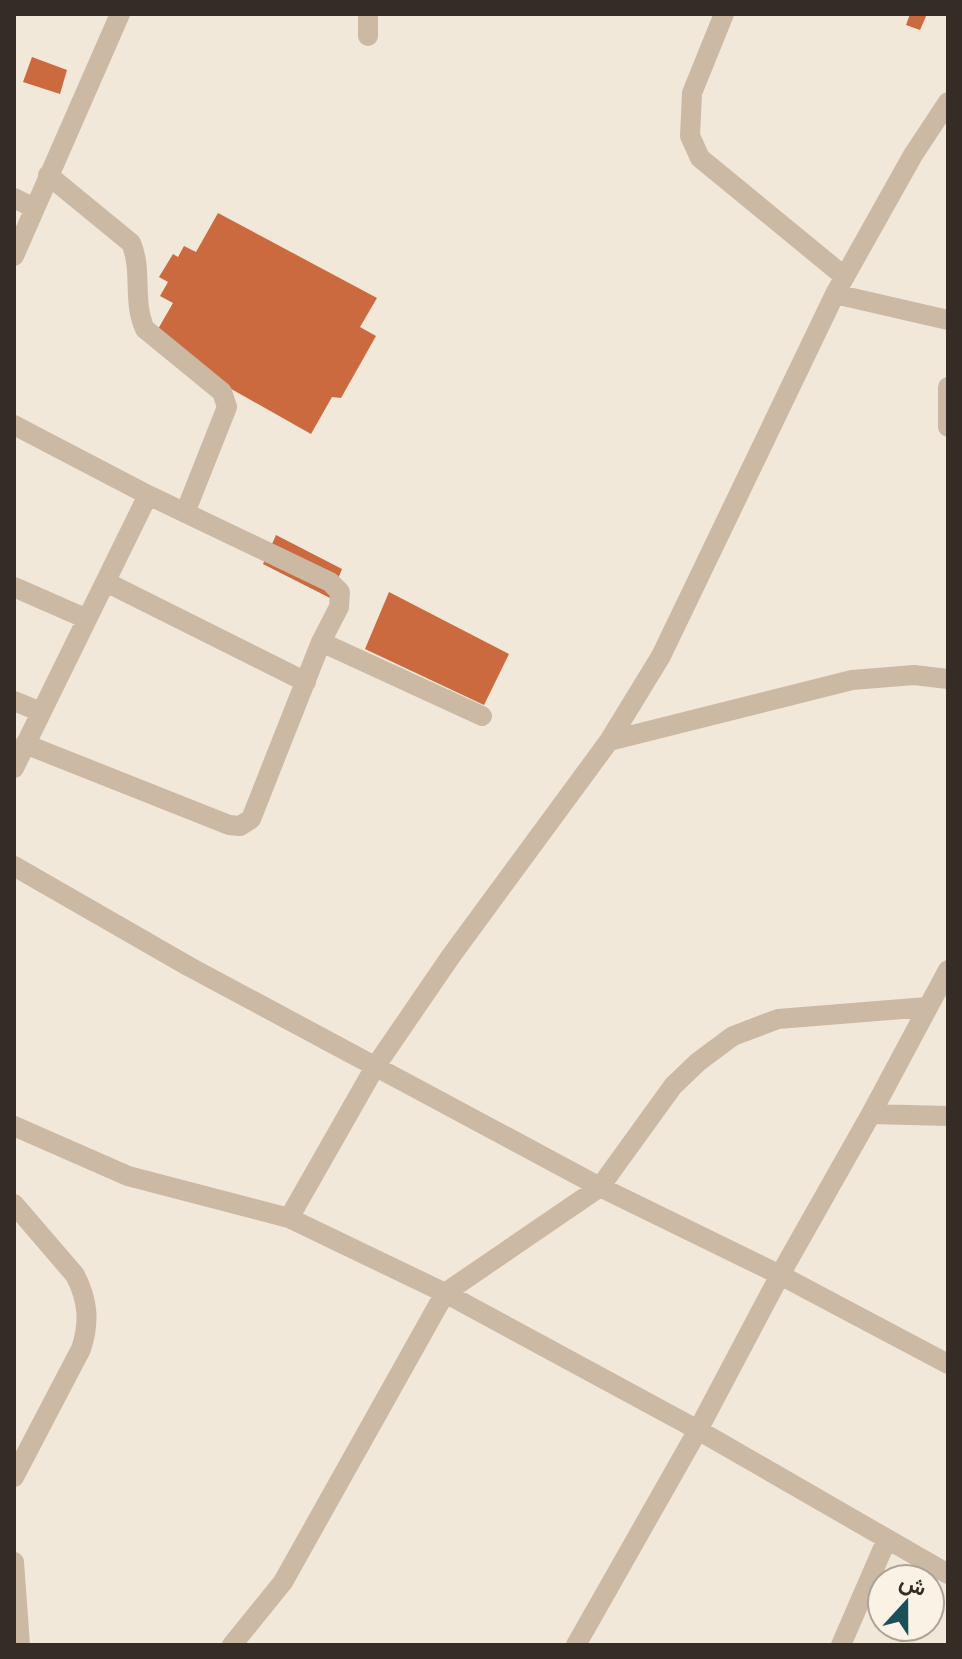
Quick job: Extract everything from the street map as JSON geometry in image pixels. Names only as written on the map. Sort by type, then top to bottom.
[{"type":"street","points":[[14,256],[120,14]]},
{"type":"street","points":[[368,14],[368,36]]},
{"type":"street","points":[[724,14],[692,93],[690,136],[700,158],[840,285],[948,320]]},
{"type":"street","points":[[289,1218],[375,1067],[451,956],[609,741],[661,656],[840,285],[913,155],[948,102]]},
{"type":"street","points":[[48,175],[131,243],[136,255],[139,316],[145,329],[222,392],[227,407],[185,513]]},
{"type":"street","points":[[14,198],[34,208]]},
{"type":"street","points":[[948,387],[948,427]]},
{"type":"street","points":[[14,425],[148,495],[330,582],[340,592],[339,607],[321,642],[251,819],[240,826],[229,825],[25,744]]},
{"type":"street","points":[[14,768],[148,495]]},
{"type":"street","points":[[106,582],[306,682]]},
{"type":"street","points":[[14,587],[87,619]]},
{"type":"street","points":[[321,642],[482,716]]},
{"type":"street","points":[[609,741],[852,680],[914,675],[948,679]]},
{"type":"street","points":[[14,701],[41,712]]},
{"type":"street","points":[[14,866],[188,966],[600,1187],[780,1275],[948,1364]]},
{"type":"street","points":[[576,1645],[698,1430],[948,970]]},
{"type":"street","points":[[232,1645],[283,1582],[445,1293],[600,1187],[673,1086],[698,1062],[733,1036],[778,1019],[927,1007]]},
{"type":"street","points":[[871,1114],[948,1116]]},
{"type":"street","points":[[14,1126],[128,1176],[289,1218],[445,1293],[698,1430],[948,1574]]},
{"type":"street","points":[[14,1204],[75,1275],[87,1304],[88,1319],[81,1349],[14,1477]]},
{"type":"street","points":[[841,1645],[887,1539]]},
{"type":"street","points":[[14,1562],[20,1645]]},
{"type":"building","points":[[910,14],[927,14],[920,30],[906,25]]},
{"type":"building","points":[[32,57],[67,70],[60,94],[23,82]]},
{"type":"building","points":[[218,213],[377,298],[360,327],[376,336],[341,398],[332,397],[311,434],[150,343],[173,303],[160,296],[168,282],[159,277],[173,254],[178,257],[184,246],[196,252]]},
{"type":"building","points":[[276,535],[342,569],[330,598],[263,564]]},
{"type":"building","points":[[389,592],[509,654],[484,705],[365,649]]}]
